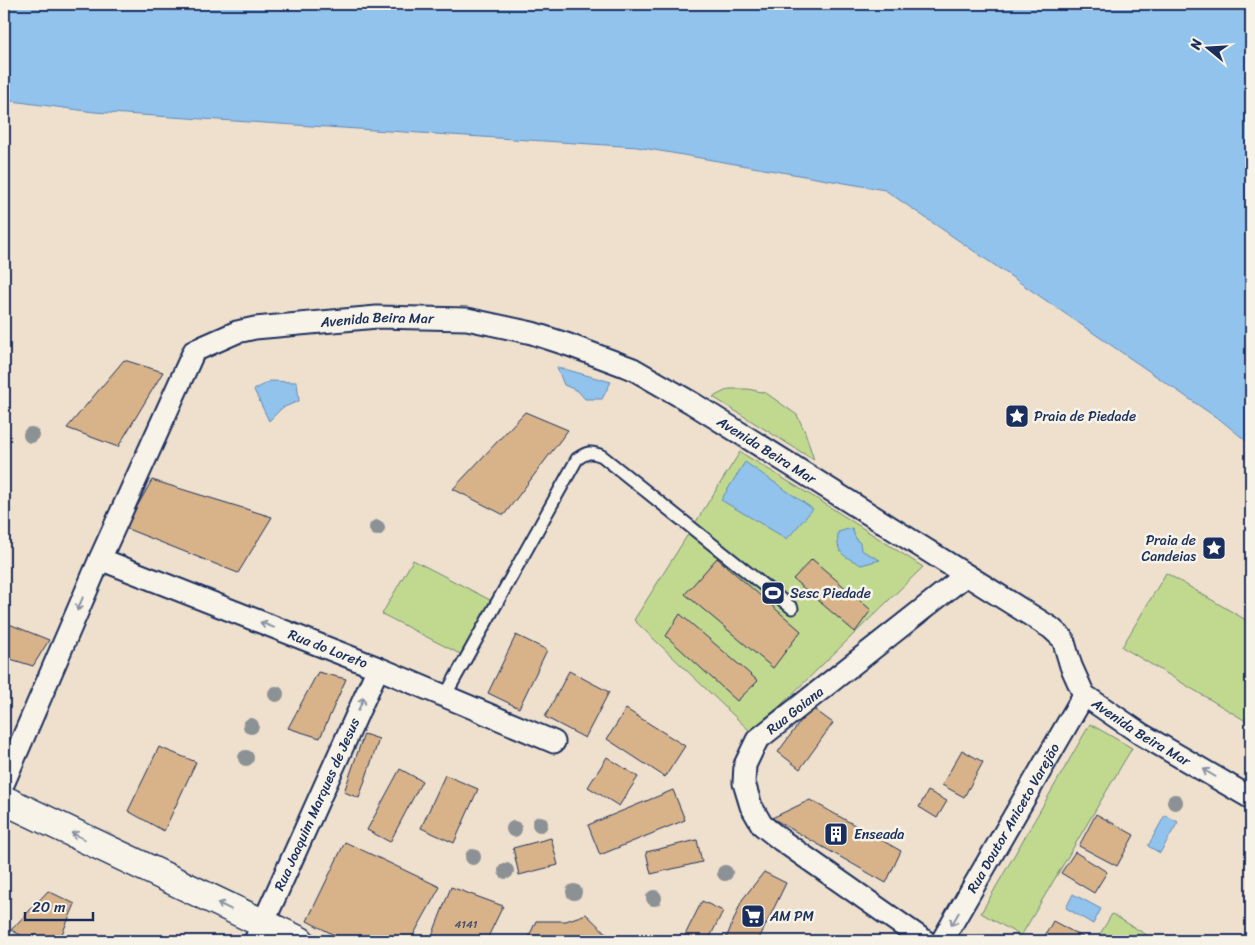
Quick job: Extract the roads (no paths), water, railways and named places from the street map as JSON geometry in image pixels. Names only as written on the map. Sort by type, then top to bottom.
[{"type":"main road","points":[[4,800],[259,933],[300,941]]},
{"type":"street","name":"Avenida Beira Mar","points":[[100,559],[194,351],[231,334],[255,328],[376,317],[467,319],[532,333],[569,344],[634,368],[692,403],[1051,628],[1062,639],[1084,694],[1141,734],[1251,798]]},
{"type":"street","name":"Rua do Loreto","points":[[100,559],[378,668],[554,742]]},
{"type":"street","points":[[4,782],[100,559]]},
{"type":"street","name":"Rua Goiana","points":[[925,941],[762,825],[751,806],[744,783],[745,764],[757,740],[966,575]]},
{"type":"street","name":"Rua Joaquim Marques de Jesus","points":[[259,933],[378,668]]},
{"type":"street","name":"Rua Doutor Aniceto Varejão","points":[[942,941],[1084,694]]},
{"type":"lane","points":[[444,696],[577,459],[585,454],[593,452],[602,456],[792,608]]},
{"type":"water","points":[[4,4],[1251,4],[1251,442],[1245,440],[1223,422],[885,190],[637,147],[94,112],[4,100]]},
{"type":"water","points":[[557,367],[611,382],[602,399],[585,399],[578,391],[564,385]]},
{"type":"water","points":[[270,381],[297,382],[299,401],[282,408],[269,421],[254,390]]},
{"type":"water","points":[[745,462],[813,509],[787,539],[721,500]]},
{"type":"water","points":[[852,528],[856,539],[860,543],[861,550],[880,560],[861,565],[842,553],[838,545],[838,532]]},
{"type":"water","points":[[1165,815],[1178,822],[1160,853],[1148,846]]},
{"type":"water","points":[[1073,894],[1101,909],[1093,924],[1066,908]]},
{"type":"place","name":"Praia de Piedade","points":[[1017,416]]},
{"type":"place","name":"Praia de Candeias","points":[[1214,548]]},
{"type":"place","name":"Sesc Piedade","points":[[773,593]]},
{"type":"place","name":"Enseada","points":[[836,834]]},
{"type":"place","name":"AM PM","points":[[753,916]]}]
